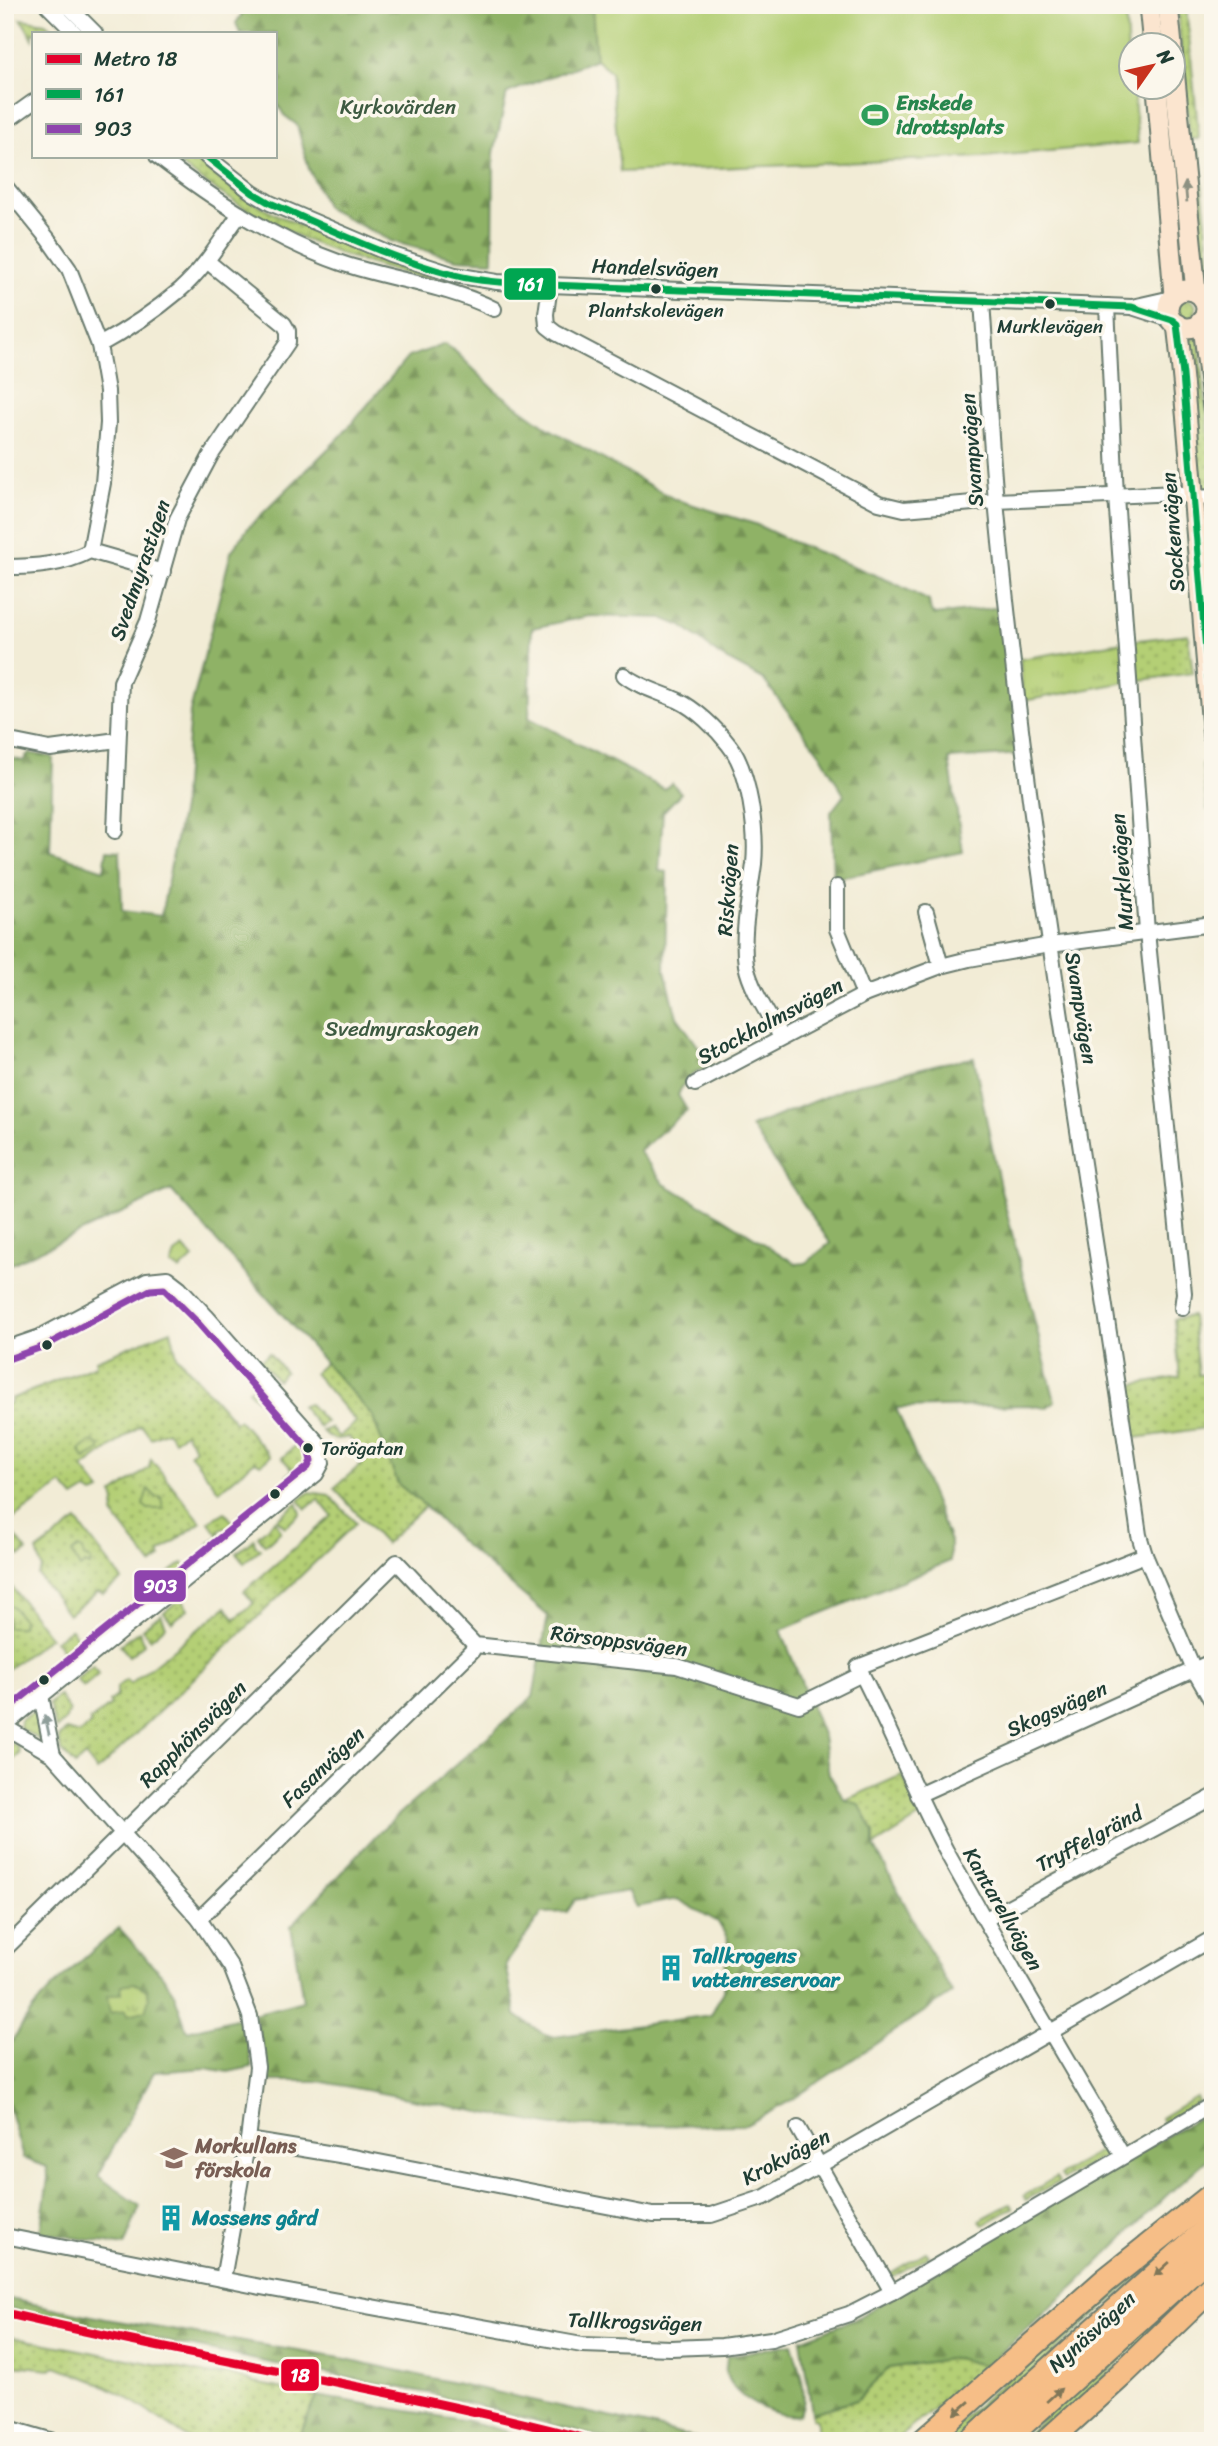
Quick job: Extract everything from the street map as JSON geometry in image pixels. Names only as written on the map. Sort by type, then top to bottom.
[{"type":"highway","points":[[1105,2281],[1156,2228],[1213,2175]]},
{"type":"highway","points":[[924,2441],[1105,2281],[1213,2195]]},
{"type":"highway","name":"Nynäsvägen","points":[[971,2441],[1213,2224]]},
{"type":"highway","name":"Nynäsvägen","points":[[1003,2441],[1213,2252]]},
{"type":"highway","points":[[1048,2441],[1213,2286]]},
{"type":"highway","points":[[1122,2374],[1143,2364],[1213,2303]]},
{"type":"street","points":[[47,5],[74,32]]},
{"type":"street","points":[[67,5],[94,32]]},
{"type":"street","points":[[1150,5],[1152,32]]},
{"type":"street","points":[[1168,5],[1171,32]]},
{"type":"street","name":"Sockenvägen","points":[[1158,102],[1173,296],[1169,305],[1203,497],[1213,737]]},
{"type":"street","points":[[1179,102],[1205,309],[1213,407]]},
{"type":"street","points":[[5,122],[32,103]]},
{"type":"street","points":[[160,158],[240,214],[291,243],[343,263],[473,298],[494,309]]},
{"type":"street","name":"Handelsvägen","points":[[209,158],[270,203],[390,254],[456,275],[497,282],[1132,307],[1173,296]]},
{"type":"street","points":[[5,187],[69,269],[99,345],[107,391],[108,423],[103,484],[90,551]]},
{"type":"street","points":[[99,345],[122,333],[181,289],[207,261],[240,214]]},
{"type":"street","name":"Svedmyrastigen","points":[[115,831],[121,682],[148,621],[177,519],[211,455],[288,342],[288,331],[284,324],[207,261]]},
{"type":"street","points":[[550,285],[547,326],[556,333],[879,503],[904,509],[996,501],[1177,493],[1203,497]]},
{"type":"street","points":[[1173,296],[1185,290],[1205,309]]},
{"type":"street","name":"Svampvägen","points":[[982,302],[996,501],[1014,669],[1050,945],[1139,1535],[1194,1670],[1213,1703]]},
{"type":"street","name":"Murklevägen","points":[[1107,306],[1116,496],[1147,932],[1184,1293],[1182,1308]]},
{"type":"street","name":"Handelsvägen","points":[[1132,307],[1174,322]]},
{"type":"street","points":[[1174,322],[1192,327],[1205,309]]},
{"type":"street","points":[[5,566],[53,564],[90,551],[163,572]]},
{"type":"street","name":"Riskvägen","points":[[624,675],[680,701],[698,714],[730,746],[740,763],[747,786],[754,861],[746,966],[755,990],[781,1037]]},
{"type":"street","points":[[5,740],[50,749],[117,740]]},
{"type":"street","name":"Stockholmsvägen","points":[[837,887],[837,929],[864,995]]},
{"type":"street","points":[[926,912],[941,966]]},
{"type":"street","name":"Stockholmsvägen","points":[[695,1084],[713,1077],[781,1037],[864,995],[941,966],[968,958],[1050,945],[1213,924]]},
{"type":"street","points":[[5,1349],[40,1337],[147,1280],[167,1278],[206,1316],[318,1443],[322,1463],[316,1474],[5,1726],[53,1755],[199,1919],[231,1967],[250,2016],[257,2067],[248,2140],[223,2279]]},
{"type":"street","name":"Rörsoppsvägen","points":[[475,1645],[677,1666],[799,1704],[862,1674],[858,1667],[1145,1555]]},
{"type":"street","name":"Rapphönsvägen","points":[[5,1949],[397,1562],[475,1645]]},
{"type":"street","name":"Fasanvägen","points":[[199,1919],[472,1651],[475,1645]]},
{"type":"street","name":"Skogsvägen","points":[[918,1795],[1213,1661]]},
{"type":"street","name":"Kantarellvägen","points":[[862,1674],[950,1858],[1049,2033],[1123,2156]]},
{"type":"street","points":[[41,1696],[53,1755]]},
{"type":"street","name":"Tryffelgränd","points":[[985,1919],[1213,1797]]},
{"type":"street","name":"Krokvägen","points":[[248,2140],[653,2215],[711,2215],[765,2197],[1213,1938]]},
{"type":"street","name":"Tallkrogsvägen","points":[[5,2236],[582,2345],[671,2348],[722,2346],[771,2339],[849,2314],[892,2292],[1213,2104]]},
{"type":"street","points":[[797,2128],[892,2292]]},
{"type":"street","points":[[5,2427],[22,2435],[53,2441]]},
{"type":"green space","name":"Kyrkovärden","points":[[248,5],[592,5],[596,59],[507,93],[494,153],[493,261],[457,259],[391,241],[327,208],[309,169],[297,125],[284,115],[276,102],[276,32],[240,32],[236,23]]},
{"type":"green space","name":"Enskede idrottsplats","points":[[592,5],[1125,5],[1127,32],[1116,32],[1116,102],[1134,102],[1138,143],[983,157],[620,172],[611,72],[596,59]]},
{"type":"green space","points":[[1177,5],[1186,5],[1199,139],[1190,139],[1186,98],[1186,32],[1180,32]]},
{"type":"green space","points":[[21,19],[45,23],[58,32],[32,32],[32,37]]},
{"type":"green space","points":[[1199,151],[1211,276],[1198,276],[1190,152]]},
{"type":"green space","points":[[172,158],[192,158],[237,193],[279,216],[379,258],[450,283],[480,289],[478,293],[338,253],[287,231],[214,189]]},
{"type":"green space","points":[[1187,300],[1193,303],[1196,309],[1193,315],[1187,318],[1181,315],[1178,309],[1181,303]]},
{"type":"green space","points":[[1199,338],[1213,476],[1213,489],[1200,490],[1184,340]]},
{"type":"green space","name":"Svedmyraskogen","points":[[445,344],[495,390],[548,428],[674,499],[755,524],[892,582],[929,601],[931,612],[935,615],[1001,607],[1022,754],[949,759],[963,852],[833,879],[831,812],[844,795],[821,755],[763,679],[720,656],[682,626],[662,618],[590,616],[532,628],[529,718],[664,789],[672,783],[681,793],[663,812],[659,871],[667,872],[665,971],[677,1017],[713,1067],[700,1070],[687,1079],[678,1095],[687,1110],[639,1151],[664,1184],[721,1216],[796,1264],[806,1263],[830,1243],[751,1127],[851,1086],[938,1064],[974,1058],[999,1182],[1055,1401],[1046,1408],[1028,1405],[896,1408],[950,1541],[950,1561],[781,1630],[823,1737],[829,1774],[845,1800],[859,1804],[874,1832],[874,1846],[952,1993],[790,2101],[746,2125],[554,2126],[318,2081],[263,2081],[262,2046],[254,2014],[303,2001],[291,1926],[380,1831],[533,1697],[548,1616],[398,1484],[372,1415],[171,1190],[5,1267],[5,757],[23,761],[29,753],[53,757],[50,852],[104,870],[107,850],[120,851],[122,911],[161,916],[182,808],[190,712],[231,552],[248,528],[342,435],[408,357]],"holes":[[[628,1891],[637,1907],[677,1899],[718,1922],[728,1939],[723,1991],[711,2015],[554,2037],[542,2033],[516,2015],[506,1964],[542,1913],[567,1912],[575,1900]]]},
{"type":"green space","points":[[1213,503],[1213,607],[1208,608],[1199,504]]},
{"type":"green space","points":[[1188,634],[1193,673],[1134,681],[1131,641]]},
{"type":"green space","points":[[1123,642],[1127,682],[1023,701],[1020,659]]},
{"type":"green space","points":[[1208,762],[1213,809],[1207,810],[1202,763]]},
{"type":"green space","points":[[183,1247],[193,1258],[180,1270],[171,1265],[175,1254]]},
{"type":"green space","points":[[1192,1316],[1198,1375],[1213,1373],[1213,1427],[1128,1439],[1122,1387],[1180,1377],[1174,1319]]},
{"type":"green space","points":[[171,1330],[177,1356],[235,1422],[239,1420],[270,1456],[261,1464],[255,1461],[219,1491],[190,1453],[195,1448],[185,1433],[174,1440],[167,1431],[151,1438],[141,1425],[83,1468],[101,1491],[93,1494],[87,1490],[74,1498],[62,1484],[6,1524],[27,1551],[20,1556],[10,1549],[5,1552],[5,1405],[11,1403],[11,1399],[96,1365],[96,1360]]},
{"type":"green space","points":[[269,1353],[285,1372],[277,1380],[260,1361]]},
{"type":"green space","points":[[325,1363],[372,1415],[398,1484],[425,1506],[385,1544],[334,1488],[365,1461],[349,1437],[334,1439],[322,1431],[330,1428],[339,1437],[356,1422],[314,1373]]},
{"type":"green space","points":[[256,1384],[271,1401],[265,1407],[248,1390]]},
{"type":"green space","points":[[274,1404],[292,1423],[284,1430],[267,1410]]},
{"type":"green space","points":[[309,1404],[326,1422],[319,1427],[301,1406]]},
{"type":"green space","points":[[295,1428],[305,1443],[307,1460],[303,1472],[296,1470],[292,1474],[295,1480],[288,1486],[285,1483],[289,1479],[287,1476],[293,1470],[282,1458],[296,1445],[287,1434]]},
{"type":"green space","points":[[93,1441],[100,1450],[84,1459],[80,1450]]},
{"type":"green space","points":[[151,1459],[201,1522],[159,1553],[161,1557],[152,1565],[113,1514],[113,1494],[149,1468]]},
{"type":"green space","points":[[148,1489],[156,1497],[161,1497],[163,1509],[148,1509],[143,1505]]},
{"type":"green space","points":[[310,1492],[329,1495],[356,1523],[97,1771],[85,1756],[75,1765],[61,1750],[59,1738],[66,1730],[79,1734],[91,1724],[90,1721],[111,1705],[109,1702],[117,1695],[117,1687],[126,1680],[130,1684],[226,1607],[235,1619],[254,1603],[244,1591],[332,1516],[318,1499],[306,1509],[299,1500]]},
{"type":"green space","points":[[258,1501],[264,1507],[243,1523],[241,1514]]},
{"type":"green space","points":[[297,1503],[301,1513],[285,1527],[277,1519]]},
{"type":"green space","points":[[225,1512],[237,1528],[230,1527],[219,1531],[223,1542],[212,1551],[209,1544],[219,1536],[209,1522]]},
{"type":"green space","points":[[275,1520],[281,1531],[265,1545],[258,1536]]},
{"type":"green space","points":[[77,1521],[122,1580],[103,1594],[98,1592],[68,1614],[38,1575],[42,1568],[37,1551]]},
{"type":"green space","points":[[254,1539],[255,1545],[260,1549],[244,1563],[237,1553]]},
{"type":"green space","points":[[78,1548],[91,1560],[90,1566],[85,1564],[80,1568],[72,1553]]},
{"type":"green space","points":[[183,1563],[189,1571],[170,1585],[164,1581],[165,1576]]},
{"type":"green space","points":[[5,1578],[50,1637],[5,1671]]},
{"type":"green space","points":[[182,1598],[188,1609],[172,1622],[164,1612]]},
{"type":"green space","points":[[5,1602],[13,1607],[23,1620],[22,1627],[7,1627]]},
{"type":"green space","points":[[127,1606],[133,1614],[115,1628],[111,1618]]},
{"type":"green space","points":[[161,1614],[166,1626],[150,1639],[142,1629]]},
{"type":"green space","points":[[106,1621],[112,1630],[93,1644],[88,1637]]},
{"type":"green space","points":[[71,1629],[85,1648],[79,1643],[71,1649],[74,1658],[59,1670],[56,1662],[65,1654],[55,1640]]},
{"type":"green space","points":[[139,1631],[144,1644],[129,1656],[120,1645]]},
{"type":"green space","points":[[50,1665],[56,1673],[39,1686],[35,1677]]},
{"type":"green space","points":[[93,1666],[99,1674],[83,1687],[76,1679]]},
{"type":"green space","points":[[29,1681],[36,1689],[18,1703],[12,1694]]},
{"type":"green space","points":[[59,1695],[69,1711],[65,1721],[56,1729],[49,1704]]},
{"type":"green space","points":[[32,1713],[39,1715],[47,1744],[20,1728],[21,1719]]},
{"type":"green space","points":[[6,1740],[18,1747],[20,1754],[5,1767]]},
{"type":"green space","points":[[902,1775],[922,1816],[874,1846],[874,1832],[845,1800]]},
{"type":"green space","points":[[119,1928],[162,1975],[174,1993],[187,2031],[244,2017],[252,2067],[228,2072],[206,2068],[154,2072],[98,2176],[140,2206],[124,2246],[40,2232],[48,2179],[47,2167],[23,2158],[5,2093],[5,2048],[44,1997]]},
{"type":"green space","points":[[134,1983],[147,1990],[149,1998],[145,2011],[127,2015],[125,2010],[110,2013],[107,1996],[122,1993],[121,1985]]},
{"type":"green space","points":[[1196,2097],[1198,2102],[1163,2123],[1161,2118]]},
{"type":"green space","points":[[1213,2109],[1213,2154],[1166,2196],[1077,2284],[986,2366],[955,2358],[889,2368],[857,2400],[812,2413],[801,2340],[853,2320]]},
{"type":"green space","points":[[1108,2147],[1104,2157],[1063,2179],[1060,2175]]},
{"type":"green space","points":[[1056,2177],[1059,2182],[1026,2200],[1024,2196]]},
{"type":"green space","points":[[1010,2204],[1013,2208],[983,2225],[980,2220]]},
{"type":"green space","points":[[1213,2210],[955,2441],[937,2441],[1128,2272]]},
{"type":"green space","points":[[926,2252],[929,2256],[893,2276],[887,2275]]},
{"type":"green space","points":[[1213,2267],[1213,2275],[1037,2441],[1018,2441]]},
{"type":"green space","points":[[5,2298],[106,2319],[346,2359],[654,2427],[705,2441],[615,2441],[429,2393],[5,2308]]},
{"type":"green space","points":[[5,2336],[213,2375],[227,2374],[317,2396],[300,2435],[301,2441],[193,2441],[127,2397],[100,2383],[56,2366],[50,2369],[5,2364]]},
{"type":"green space","points":[[792,2344],[800,2370],[804,2399],[799,2415],[767,2410],[736,2391],[726,2371],[727,2356]]},
{"type":"green space","points":[[955,2358],[986,2366],[894,2441],[817,2441],[817,2420],[812,2419],[812,2413],[857,2400],[889,2368]]},
{"type":"green space","points":[[317,2396],[468,2421],[542,2441],[301,2441],[300,2435]]},
{"type":"metro line","name":"18","points":[[5,2313],[448,2406],[594,2441]]},
{"type":"transit line","name":"161","points":[[209,158],[270,203],[384,252],[466,278],[550,285],[1132,307],[1172,320],[1177,324],[1183,375],[1213,734]]},
{"type":"transit line","name":"903","points":[[5,1711],[308,1467],[311,1461],[308,1448],[198,1323],[164,1289],[150,1290],[45,1346],[8,1359]]},
{"type":"place","name":"Enskede idrottsplats","points":[[875,115]]},
{"type":"place","name":"Plantskolevägen","points":[[656,289]]},
{"type":"place","name":"Murklevägen","points":[[1050,304]]},
{"type":"place","name":"Torögatan","points":[[308,1448]]},
{"type":"place","name":"Tallkrogens vattenreservoar","points":[[671,1968]]},
{"type":"place","name":"Morkullans förskola","points":[[174,2158]]},
{"type":"place","name":"Mossens gård","points":[[171,2218]]}]
